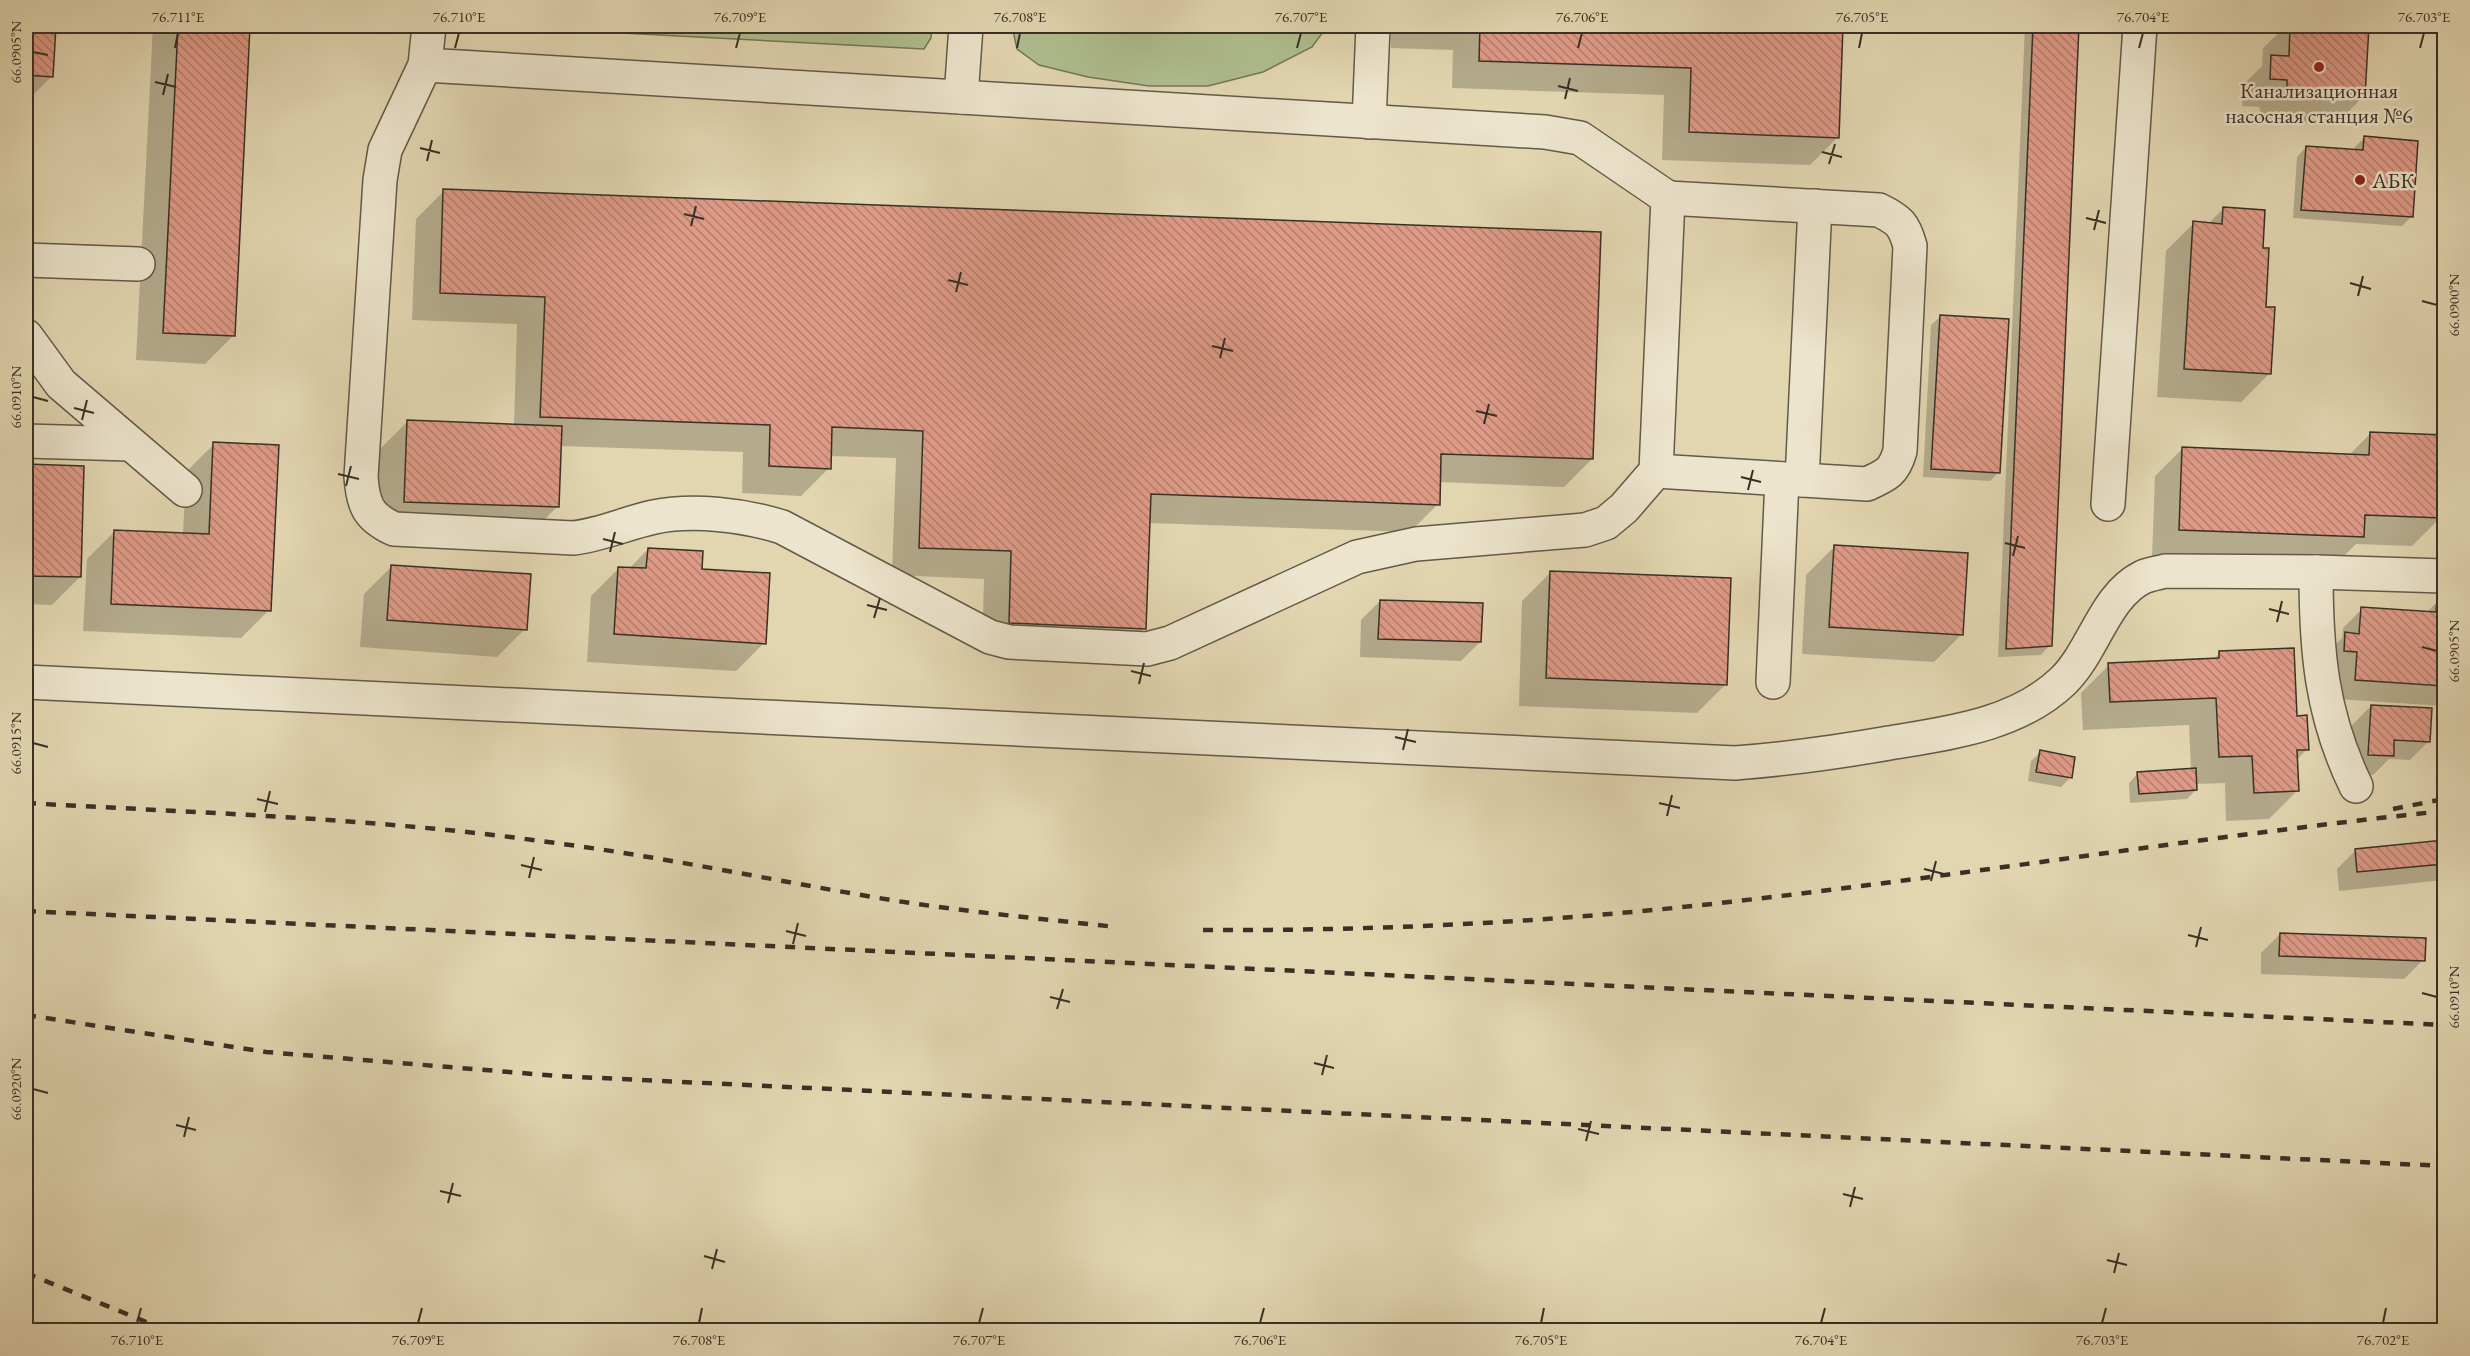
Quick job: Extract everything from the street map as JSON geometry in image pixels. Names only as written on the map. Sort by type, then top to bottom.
[{"type":"lane","points":[[429,26],[426,65],[385,150],[379,192],[361,477],[362,495],[367,509],[378,521],[394,529],[573,538],[593,536],[676,513],[754,518],[782,527],[990,637],[1009,642],[1147,649],[1170,643],[1357,557],[1416,544],[1585,530],[1606,523],[1624,508],[1656,471],[1668,198]]},
{"type":"lane","points":[[961,97],[966,26]]},
{"type":"lane","points":[[1369,122],[1373,26]]},
{"type":"lane","points":[[2108,504],[2140,26]]},
{"type":"lane","points":[[426,65],[1545,132],[1580,138],[1668,198],[1879,210],[1895,218],[1905,228],[1910,246],[1900,451],[1896,465],[1886,476],[1867,484],[1656,471]]},
{"type":"lane","points":[[1773,682],[1815,206]]},
{"type":"lane","points":[[26,260],[138,264]]},
{"type":"lane","points":[[26,336],[61,384],[185,490]]},
{"type":"lane","points":[[26,441],[130,444]]},
{"type":"lane","points":[[26,682],[1735,763],[1821,755],[1927,737],[1988,723],[2023,709],[2056,687],[2079,663],[2113,603],[2142,578],[2165,571],[2445,576]]},
{"type":"lane","points":[[2316,572],[2316,628],[2323,688],[2329,718],[2341,755],[2356,786]]},
{"type":"green space","points":[[598,26],[932,26],[931,38],[924,49],[603,32]]},
{"type":"green space","points":[[1012,26],[1324,26],[1323,32],[1312,47],[1263,72],[1208,86],[1149,86],[1088,77],[1039,65],[1017,49]]},
{"type":"building","points":[[26,26],[56,26],[53,77],[26,75]]},
{"type":"building","points":[[178,26],[250,26],[235,336],[163,333]]},
{"type":"building","points":[[1480,26],[1843,26],[1839,138],[1689,132],[1691,68],[1479,61]]},
{"type":"building","points":[[2033,26],[2079,26],[2052,646],[2006,649]]},
{"type":"building","name":"Канализационная насосная станция №6","points":[[2290,26],[2369,26],[2365,96],[2287,92],[2287,80],[2270,79],[2271,55],[2289,56]]},
{"type":"building","name":"АБК","points":[[2364,136],[2418,141],[2413,217],[2301,210],[2306,146],[2363,150]]},
{"type":"building","points":[[443,189],[1601,232],[1593,459],[1441,454],[1440,505],[1151,494],[1146,629],[1009,623],[1011,551],[919,548],[923,431],[832,427],[831,469],[769,466],[770,425],[540,417],[545,297],[440,293]]},
{"type":"building","points":[[2223,207],[2265,210],[2263,248],[2269,248],[2266,307],[2275,307],[2271,374],[2184,369],[2193,221],[2222,224]]},
{"type":"building","points":[[1940,315],[2009,319],[2000,473],[1931,469]]},
{"type":"building","points":[[407,420],[562,426],[559,507],[404,502]]},
{"type":"building","points":[[2370,432],[2444,435],[2441,518],[2365,515],[2364,537],[2179,530],[2182,447],[2369,455]]},
{"type":"building","points":[[213,442],[279,445],[271,611],[111,604],[114,530],[209,534]]},
{"type":"building","points":[[26,464],[84,466],[81,577],[26,576]]},
{"type":"building","points":[[1834,545],[1968,553],[1963,635],[1829,627]]},
{"type":"building","points":[[648,548],[703,551],[702,569],[770,573],[766,644],[614,634],[618,567],[646,568]]},
{"type":"building","points":[[391,565],[531,574],[527,630],[387,620]]},
{"type":"building","points":[[1550,571],[1731,578],[1727,685],[1546,678]]},
{"type":"building","points":[[1380,600],[1483,603],[1481,642],[1378,639]]},
{"type":"building","points":[[2437,600],[2444,601],[2444,686],[2355,680],[2357,652],[2344,651],[2345,632],[2359,634],[2361,607],[2436,612]]},
{"type":"building","points":[[2294,648],[2297,716],[2307,715],[2309,750],[2297,750],[2299,791],[2254,793],[2252,756],[2219,757],[2216,698],[2110,702],[2108,663],[2219,658],[2219,651]]},
{"type":"building","points":[[2371,705],[2432,708],[2430,742],[2394,740],[2394,756],[2368,755]]},
{"type":"building","points":[[2040,750],[2075,757],[2072,778],[2036,772]]},
{"type":"building","points":[[2196,768],[2197,790],[2139,794],[2137,772]]},
{"type":"building","points":[[2444,840],[2444,864],[2357,872],[2355,849]]},
{"type":"building","points":[[2280,933],[2426,938],[2425,961],[2279,956]]},
{"type":"railway","points":[[2393,809],[2444,799]]},
{"type":"railway","points":[[26,803],[287,817],[483,834],[635,855],[897,901],[1116,927]]},
{"type":"railway","points":[[1203,930],[1335,929],[1467,924],[1664,909],[2444,811]]},
{"type":"railway","points":[[26,911],[2444,1025]]},
{"type":"railway","points":[[26,1015],[266,1052],[558,1076],[2444,1166]]},
{"type":"railway","points":[[26,1273],[166,1330]]},
{"type":"place","name":"Канализационная насосная станция №6","points":[[2319,67]]},
{"type":"place","name":"АБК","points":[[2360,180]]}]
